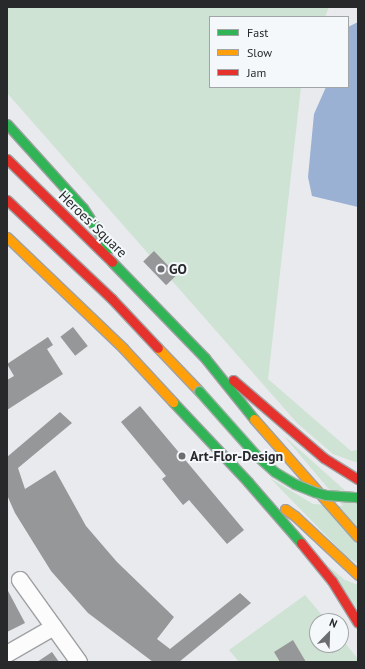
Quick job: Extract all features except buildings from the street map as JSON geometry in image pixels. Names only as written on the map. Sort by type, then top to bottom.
[{"type":"main road","name":"Heroes' Square","points":[[7,124],[83,208],[103,236],[124,275]]},
{"type":"main road","name":"Heroes' Square","points":[[7,159],[124,275]]},
{"type":"main road","points":[[7,200],[112,299],[199,391],[256,455],[275,472],[295,484],[315,492],[326,495],[358,498]]},
{"type":"main road","points":[[7,237],[123,348],[248,482],[286,524],[332,581],[358,623]]},
{"type":"main road","points":[[39,254],[78,304]]},
{"type":"main road","points":[[55,258],[112,299]]},
{"type":"main road","points":[[124,275],[205,358],[256,422],[358,537]]},
{"type":"main road","points":[[205,358],[250,393],[324,458],[358,479]]},
{"type":"main road","points":[[343,470],[358,475]]},
{"type":"main road","points":[[248,482],[296,516],[358,575]]},
{"type":"street","points":[[20,580],[79,662]]},
{"type":"street","points":[[7,654],[54,627]]},
{"type":"green space","points":[[7,7],[329,7],[325,16],[209,16],[209,88],[301,88],[268,379],[351,451],[358,450],[358,463],[333,454],[297,423],[7,93]]},
{"type":"green space","points":[[284,436],[358,502],[358,564],[346,556],[270,478],[313,504],[343,506]]},
{"type":"green space","points":[[328,566],[345,580],[358,585],[358,610]]},
{"type":"green space","points":[[305,595],[320,613],[309,613],[309,653],[349,653],[349,648],[358,659],[358,662],[239,662],[229,650]]},
{"type":"water","points":[[358,22],[358,207],[312,196],[308,177],[314,114],[326,88],[349,88],[349,26]]},
{"type":"traffic: fast","points":[[7,124],[83,208],[109,248]]},
{"type":"traffic: fast","points":[[112,262],[205,358],[254,419]]},
{"type":"traffic: fast","points":[[199,391],[256,455],[275,472],[295,484],[315,492],[326,495],[358,497]]},
{"type":"traffic: fast","points":[[173,402],[248,482],[301,543]]},
{"type":"traffic: slow","points":[[7,237],[123,348],[173,402]]},
{"type":"traffic: slow","points":[[158,348],[199,391]]},
{"type":"traffic: slow","points":[[254,419],[358,537]]},
{"type":"traffic: slow","points":[[285,509],[295,516],[358,575]]},
{"type":"traffic: jam","points":[[7,159],[112,262]]},
{"type":"traffic: jam","points":[[7,200],[112,299],[158,348]]},
{"type":"traffic: jam","points":[[233,380],[324,458],[358,479]]},
{"type":"traffic: jam","points":[[301,543],[332,581],[358,623]]},
{"type":"place","name":"GO","points":[[161,269]]},
{"type":"place","name":"Art-Flor-Design","points":[[182,456]]}]
